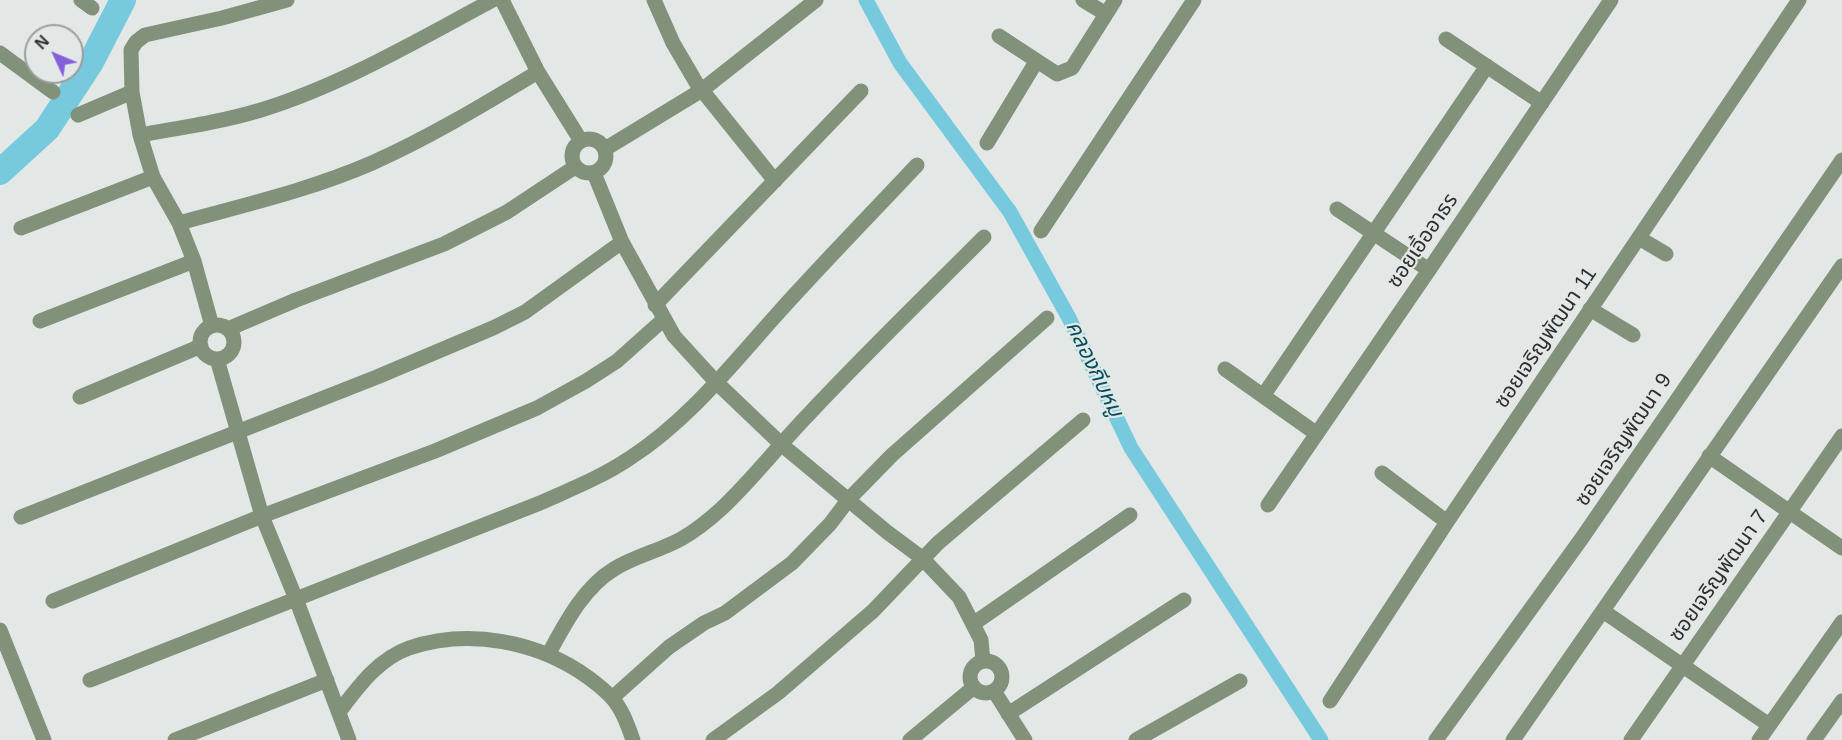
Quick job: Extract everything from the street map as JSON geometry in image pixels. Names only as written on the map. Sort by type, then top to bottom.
[{"type":"street","points":[[212,326],[194,261],[179,222],[153,177],[140,135],[132,92],[131,50],[144,35],[222,18],[287,0]]},
{"type":"street","points":[[140,135],[226,119],[262,110],[303,95],[353,73],[493,0]]},
{"type":"street","points":[[502,0],[538,72],[581,141]]},
{"type":"street","points":[[654,0],[674,44],[702,90],[775,182]]},
{"type":"street","points":[[605,149],[702,90],[816,0]]},
{"type":"street","points":[[1083,0],[1106,14]]},
{"type":"street","points":[[999,36],[1057,74],[1072,68],[1115,0]]},
{"type":"street","points":[[1041,231],[1194,0]]},
{"type":"street","name":"ซอยเอิ้ออาธร","points":[[1268,505],[1430,270],[1611,0]]},
{"type":"street","name":"ซอยเจริญพัฒนา 11","points":[[1330,701],[1447,522],[1799,0]]},
{"type":"street","points":[[1446,39],[1542,103]]},
{"type":"street","points":[[2,59],[53,92]]},
{"type":"street","points":[[987,143],[1036,62]]},
{"type":"street","points":[[1263,396],[1487,66]]},
{"type":"street","points":[[179,222],[265,201],[370,164],[467,116],[538,72]]},
{"type":"street","points":[[655,305],[861,91]]},
{"type":"street","points":[[78,115],[132,92]]},
{"type":"street","points":[[595,140],[605,149],[605,163],[594,173],[584,173],[576,167],[572,160],[572,153],[581,141],[595,140]]},
{"type":"street","name":"ซอยเจริญพัฒนา 9","points":[[1436,740],[1582,538],[1842,160]]},
{"type":"street","points":[[90,680],[540,503],[603,474],[631,457],[703,398],[793,296],[916,165]]},
{"type":"street","points":[[228,329],[296,300],[444,244],[507,212],[576,167]]},
{"type":"street","points":[[594,173],[622,242],[674,336],[716,382],[782,445],[922,558],[959,597],[981,640],[983,661]]},
{"type":"street","points":[[21,228],[153,177]]},
{"type":"street","points":[[1337,209],[1430,270]]},
{"type":"street","points":[[548,655],[584,597],[605,576],[613,569],[680,539],[702,525],[738,492],[807,416],[984,237]]},
{"type":"street","points":[[1639,238],[1666,254]]},
{"type":"street","points":[[21,516],[377,377],[493,328],[525,312],[622,242]]},
{"type":"street","points":[[40,321],[194,261]]},
{"type":"street","points":[[1514,740],[1842,266]]},
{"type":"street","points":[[1590,309],[1633,335]]},
{"type":"street","points":[[612,698],[669,647],[724,613],[792,562],[830,524],[849,499],[892,455],[1047,318]]},
{"type":"street","points":[[53,601],[262,516],[435,451],[537,408],[617,361],[664,319]]},
{"type":"street","points":[[218,325],[228,329],[234,341],[233,348],[224,358],[206,356],[201,346],[202,334],[212,326],[218,325]]},
{"type":"street","points":[[80,398],[201,346]]},
{"type":"street","points":[[217,359],[262,516],[349,740]]},
{"type":"street","points":[[1226,369],[1317,434]]},
{"type":"street","points":[[713,740],[778,693],[864,619],[922,558],[1083,420]]},
{"type":"street","name":"ซอยเจริญพัฒนา 7","points":[[1631,740],[1842,436]]},
{"type":"street","points":[[1709,456],[1842,548]]},
{"type":"street","points":[[1382,473],[1447,522]]},
{"type":"street","points":[[973,624],[1130,515]]},
{"type":"street","points":[[1008,714],[1184,600]]},
{"type":"street","points":[[1603,611],[1769,725]]},
{"type":"street","points":[[1758,740],[1842,622]]},
{"type":"street","points":[[0,630],[44,740]]},
{"type":"street","points":[[339,712],[373,670],[408,649],[443,640],[471,638],[507,642],[548,655],[577,670],[612,698],[624,716],[633,740]]},
{"type":"street","points":[[983,661],[995,664],[1002,674],[1002,681],[994,691],[987,693],[974,687],[971,675],[973,669],[983,661]]},
{"type":"street","points":[[175,740],[327,680]]},
{"type":"street","points":[[1136,740],[1240,681]]},
{"type":"street","points":[[910,740],[974,687]]},
{"type":"street","points":[[994,691],[1025,740]]},
{"type":"street","points":[[1814,740],[1836,722],[1842,701]]},
{"type":"waterway","points":[[0,172],[47,129],[91,62],[123,0]]},
{"type":"waterway","name":"คลองกีบหมู","points":[[866,0],[900,63],[1010,212],[1069,318],[1131,448],[1321,740]]}]
